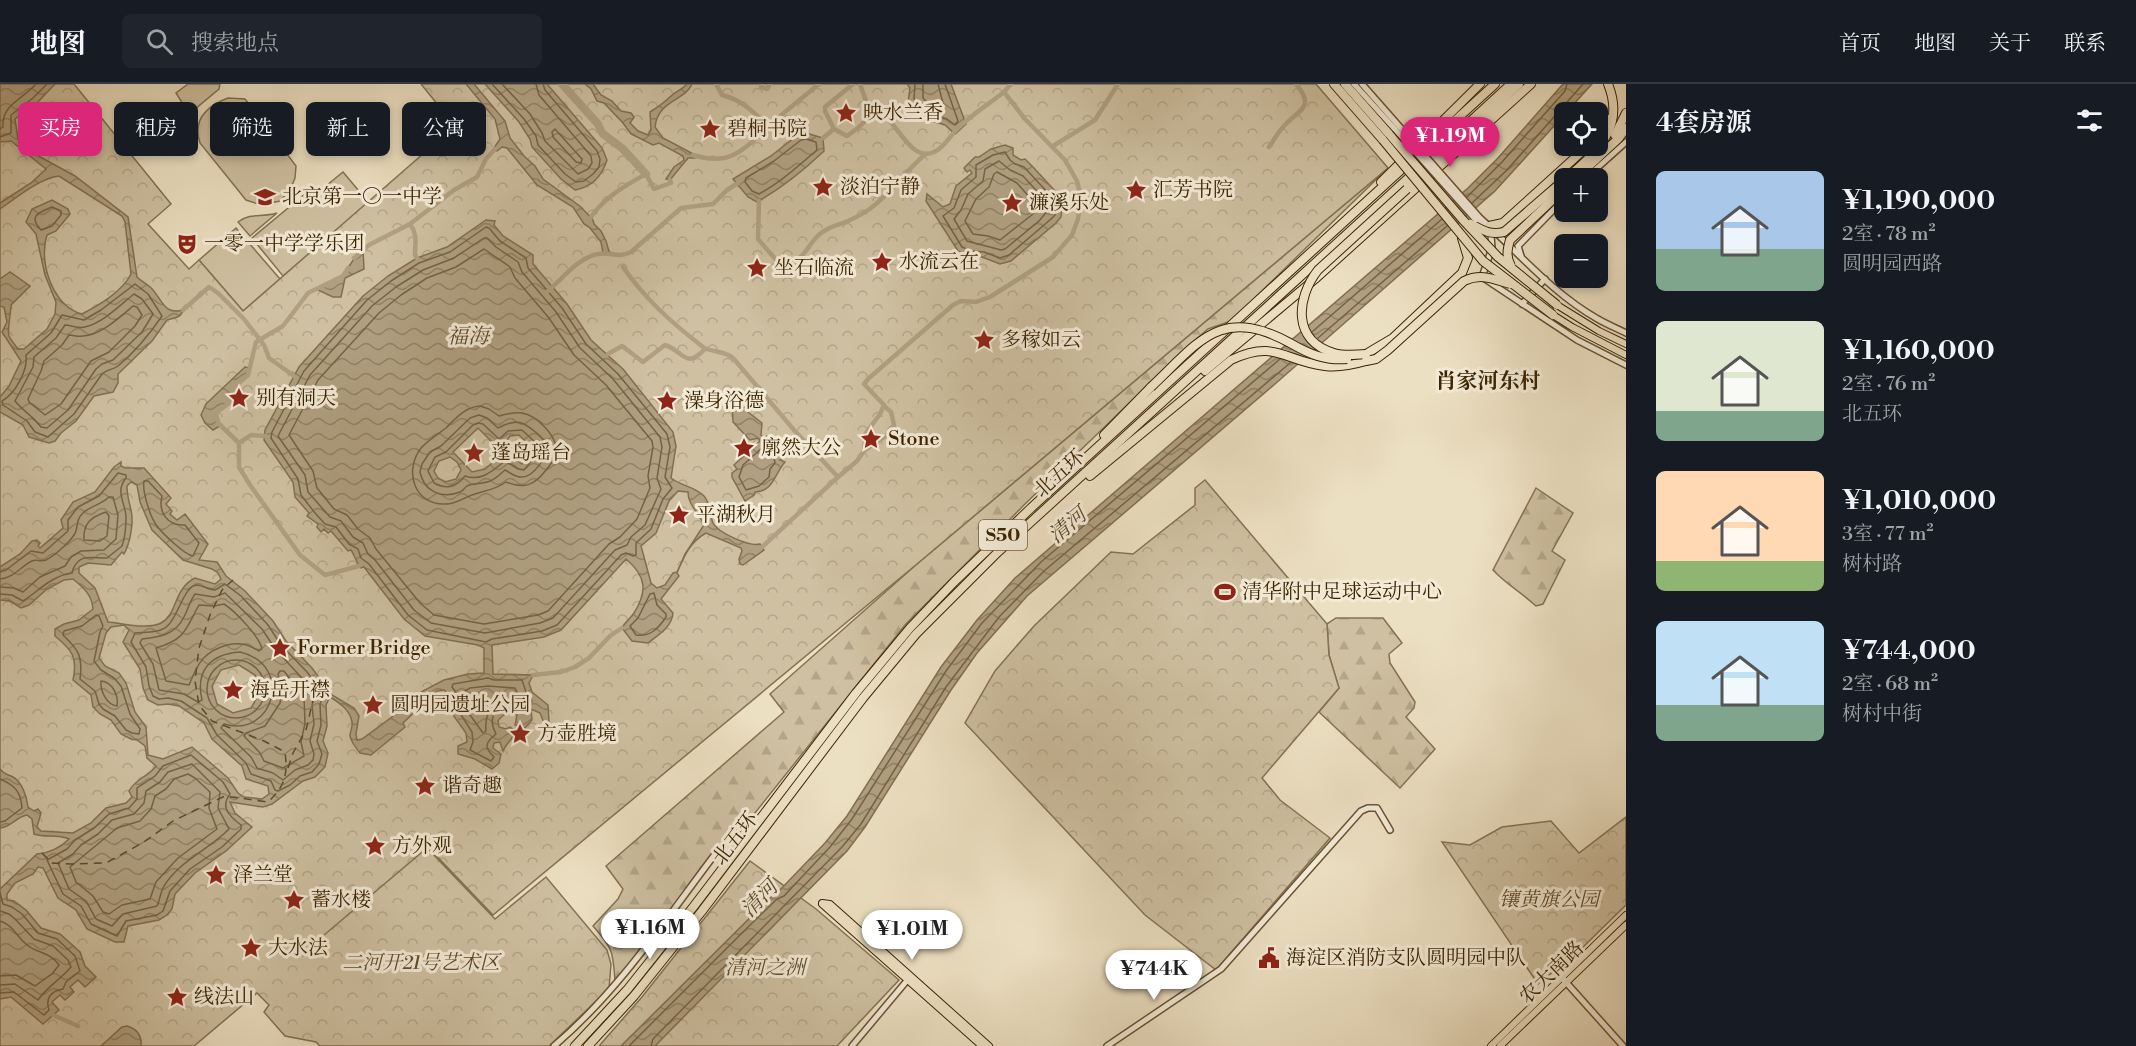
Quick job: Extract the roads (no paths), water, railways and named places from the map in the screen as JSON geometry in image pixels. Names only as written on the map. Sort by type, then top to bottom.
[{"type":"highway","points":[[1334,84],[1498,257],[1557,305]]},
{"type":"highway","points":[[1345,84],[1483,261],[1553,315]]},
{"type":"highway","points":[[1304,259],[1480,84]]},
{"type":"highway","name":"北五环","points":[[574,1046],[627,990],[665,944],[856,693],[910,628],[954,582],[1031,508],[1495,84]]},
{"type":"highway","name":"北五环","points":[[588,1046],[634,996],[695,920],[863,698],[916,634],[1039,515],[1511,84]]},
{"type":"highway","points":[[1366,354],[1334,354],[1322,349],[1312,340],[1305,330],[1301,317],[1302,301],[1308,283],[1318,270],[1519,84]]},
{"type":"highway","points":[[1141,424],[1315,279],[1531,84]]},
{"type":"highway","points":[[1578,168],[1604,142],[1615,118],[1615,105],[1608,84]]},
{"type":"highway","points":[[1608,124],[1615,105]]},
{"type":"highway","points":[[1608,147],[1626,113]]},
{"type":"highway","points":[[1608,149],[1626,128]]},
{"type":"highway","points":[[1489,226],[1503,223],[1577,156]]},
{"type":"highway","points":[[1587,168],[1601,156]]},
{"type":"highway","points":[[1463,220],[1485,233],[1504,232],[1554,189]]},
{"type":"highway","points":[[1525,280],[1507,260],[1510,240],[1554,198]]},
{"type":"highway","points":[[1031,508],[1151,387],[1202,339],[1217,330],[1241,326],[1268,332],[1305,352],[1330,360],[1366,354],[1393,338],[1462,273],[1468,253],[1457,229]]},
{"type":"highway","points":[[1039,515],[1120,452],[1231,360],[1249,352],[1276,352],[1325,366],[1353,365],[1376,358],[1388,350],[1456,288],[1473,277],[1491,278],[1517,286]]},
{"type":"main road","points":[[1557,305],[1599,331],[1626,342]]},
{"type":"main road","points":[[1553,315],[1626,355]]},
{"type":"main road","points":[[982,1046],[909,978],[830,904],[822,903],[909,978],[989,1046]]},
{"type":"main road","name":"农大南路","points":[[1500,1046],[1626,915]]},
{"type":"main road","name":"农大南路","points":[[1491,1046],[1626,925]]},
{"type":"street","points":[[1354,84],[1393,123]]},
{"type":"street","points":[[1362,84],[1404,136],[1491,235],[1492,248]]},
{"type":"street","points":[[1597,168],[1626,142]]},
{"type":"street","points":[[1521,258],[1518,246],[1554,209]]},
{"type":"street","points":[[1477,218],[1489,226],[1545,279],[1595,318],[1626,333]]},
{"type":"street","points":[[1505,242],[1495,243],[1482,277],[1577,340],[1626,365]]},
{"type":"street","points":[[1522,304],[1545,279]]},
{"type":"street","points":[[1107,1046],[1214,975],[1361,811],[1377,808],[1390,830]]},
{"type":"street","points":[[554,1046],[606,996],[719,849]]},
{"type":"street","points":[[852,1046],[909,978]]},
{"type":"street","points":[[1564,980],[1623,1046]]},
{"type":"water","points":[[0,84],[55,84],[38,102],[18,102],[18,117],[15,119],[18,147],[11,141],[0,142]]},
{"type":"water","points":[[466,84],[474,84],[505,121],[510,138],[535,166],[543,179],[581,207],[593,220],[606,241],[610,255],[603,253],[601,242],[584,224],[573,207],[537,185],[507,148],[502,147],[497,151],[494,148],[500,139],[495,119],[486,108],[486,102],[481,102]]},
{"type":"water","points":[[485,84],[547,84],[602,148],[607,160],[599,176],[586,186],[575,190],[561,179],[532,147],[530,139],[519,122]]},
{"type":"water","points":[[585,84],[593,84],[601,95],[612,101],[621,111],[631,113],[634,117],[630,123],[638,131],[648,135],[651,130],[650,112],[687,84],[692,84],[689,90],[661,111],[655,127],[663,138],[697,156],[688,158],[670,180],[666,179],[674,167],[684,160],[683,156],[659,143],[653,145],[631,134],[604,103],[597,101],[591,89]]},
{"type":"water","points":[[907,84],[951,84],[966,124],[955,134],[945,125],[923,118],[908,102],[910,88]]},
{"type":"water","points":[[1563,84],[1592,84],[1576,102],[1554,102],[1554,126],[1495,191],[1275,384],[1027,596],[977,653],[951,690],[865,827],[847,851],[655,1046],[621,1046],[825,843],[847,816],[941,667],[977,620],[1015,578],[1468,188],[1498,158]]},
{"type":"water","points":[[806,133],[823,138],[824,151],[792,179],[766,197],[757,202],[748,197],[733,179],[771,156],[799,134]]},
{"type":"water","points":[[1005,145],[1013,148],[1013,155],[1021,160],[1025,159],[1033,167],[1055,191],[1062,207],[1061,217],[1056,223],[1011,261],[1000,264],[982,257],[969,257],[958,251],[926,201],[927,194],[943,207],[950,204],[956,186],[972,173],[970,170],[967,172],[964,168],[975,157]]},
{"type":"water","points":[[30,156],[38,156],[75,176],[128,217],[137,277],[151,288],[168,309],[183,310],[179,316],[167,320],[152,341],[118,374],[118,383],[113,392],[94,396],[76,421],[55,441],[49,443],[29,437],[23,425],[0,412],[0,397],[9,386],[21,361],[2,332],[7,322],[4,307],[0,306],[0,279],[10,272],[30,286],[11,305],[9,336],[18,349],[24,349],[47,329],[55,314],[56,302],[45,275],[36,234],[26,222],[32,209],[52,200],[68,209],[70,214],[56,231],[47,235],[45,258],[50,282],[63,302],[72,310],[82,314],[103,302],[122,287],[131,274],[125,222],[122,216],[59,176],[36,184],[0,209],[0,203],[31,183],[46,169]]},
{"type":"water","name":"福海","points":[[486,220],[495,221],[494,225],[503,236],[533,255],[533,264],[567,304],[591,340],[623,369],[673,432],[676,446],[671,478],[704,496],[708,502],[713,523],[721,531],[742,541],[760,544],[764,550],[743,565],[740,564],[739,559],[741,548],[706,533],[700,537],[688,550],[677,573],[679,576],[661,599],[673,613],[672,618],[664,630],[648,643],[632,641],[622,628],[633,615],[643,591],[638,572],[626,559],[561,630],[544,637],[492,645],[493,674],[533,675],[529,683],[532,692],[548,705],[549,722],[544,723],[540,713],[531,709],[532,720],[525,728],[515,725],[517,715],[509,713],[502,716],[498,721],[499,727],[506,729],[510,727],[515,731],[503,751],[500,742],[494,743],[493,748],[501,754],[499,763],[492,769],[475,759],[458,754],[458,746],[467,742],[466,733],[451,712],[452,696],[444,690],[437,691],[403,723],[405,727],[371,755],[360,753],[355,747],[350,736],[352,724],[347,710],[330,697],[326,705],[327,726],[323,741],[328,753],[325,767],[315,777],[303,781],[272,804],[263,807],[230,802],[235,813],[252,827],[226,851],[195,873],[175,894],[172,909],[167,915],[159,920],[128,926],[124,942],[115,942],[87,929],[76,910],[58,898],[43,868],[38,867],[33,874],[15,883],[7,894],[7,900],[14,901],[26,910],[41,928],[60,934],[80,952],[85,966],[96,977],[85,987],[78,980],[70,987],[74,992],[65,1000],[60,995],[52,1002],[59,1010],[43,1024],[11,997],[0,999],[0,889],[37,854],[54,849],[69,839],[34,834],[32,819],[27,815],[0,828],[0,769],[19,782],[28,807],[34,811],[38,809],[41,813],[37,827],[41,831],[73,833],[91,823],[106,808],[126,803],[132,797],[129,791],[132,787],[156,766],[147,758],[145,746],[121,734],[111,720],[93,707],[91,695],[73,680],[75,665],[72,655],[55,636],[55,629],[79,620],[93,609],[87,592],[73,579],[64,580],[47,589],[29,605],[21,608],[10,601],[0,600],[0,567],[20,554],[32,541],[37,540],[40,548],[63,528],[61,520],[73,502],[95,492],[114,467],[121,462],[121,466],[125,468],[144,468],[171,498],[166,504],[172,511],[170,514],[177,520],[185,514],[208,544],[199,560],[217,562],[226,576],[245,591],[273,621],[286,641],[312,668],[332,695],[354,708],[359,716],[357,740],[362,739],[396,714],[417,694],[444,680],[484,673],[484,648],[425,636],[404,619],[364,567],[361,568],[351,550],[348,551],[331,531],[328,533],[324,529],[321,532],[317,527],[318,524],[307,516],[309,513],[295,497],[293,482],[264,440],[265,430],[299,367],[363,296],[388,276],[417,258],[447,247]],"holes":[[[478,428],[496,446],[499,457],[485,469],[472,472],[453,452]],[[519,435],[533,449],[522,464],[507,454],[505,444],[510,436]],[[450,457],[457,462],[461,470],[456,479],[445,482],[438,478],[434,471],[439,461]],[[131,482],[137,485],[140,502],[152,530],[183,560],[212,569],[221,579],[215,584],[195,578],[183,588],[166,619],[156,625],[142,626],[108,622],[95,588],[79,573],[79,567],[88,563],[111,565],[122,552],[124,554],[132,527],[127,486]],[[678,491],[688,492],[688,497],[704,525],[685,554],[677,572],[673,573],[665,585],[657,588],[651,583],[641,546],[656,533],[669,501]],[[124,625],[129,630],[123,642],[140,669],[143,688],[148,700],[158,705],[179,706],[204,723],[212,739],[242,766],[246,779],[268,786],[269,794],[262,799],[244,797],[238,793],[228,778],[192,747],[163,759],[148,755],[146,727],[135,712],[126,683],[119,673],[105,666],[99,658],[106,633],[111,627]],[[239,665],[255,675],[260,692],[251,708],[233,713],[217,704],[212,686],[221,670]]]},
{"type":"water","points":[[363,250],[364,269],[345,278],[341,297],[333,297],[318,290],[317,288],[343,276],[357,254]]},
{"type":"water","points":[[245,367],[250,368],[248,375],[233,388],[229,403],[217,413],[220,426],[213,430],[205,423],[201,415],[206,404]]},
{"type":"water","points":[[732,403],[736,403],[738,408],[746,407],[748,412],[762,423],[761,435],[764,439],[767,436],[779,451],[782,458],[780,460],[785,462],[766,489],[755,492],[745,501],[732,477],[732,473],[737,469],[734,465],[760,441],[758,438],[750,440],[733,422]]},
{"type":"water","points":[[127,1026],[138,1033],[141,1046],[101,1046],[122,1027]]},
{"type":"waterway","points":[[562,84],[598,124],[602,133],[623,149],[646,174]]},
{"type":"waterway","points":[[716,84],[722,95],[747,107],[768,127]]},
{"type":"waterway","points":[[762,84],[761,87],[767,89],[770,84]]},
{"type":"waterway","points":[[693,155],[717,159],[736,154],[819,84]]},
{"type":"waterway","points":[[834,129],[825,107],[853,84]]},
{"type":"waterway","points":[[860,84],[866,101],[874,112],[882,114],[909,145],[925,154],[940,148],[962,124],[1004,92]]},
{"type":"waterway","points":[[838,477],[857,461],[864,451],[866,433],[884,405],[864,384],[868,379],[953,305],[961,301],[976,302],[990,297],[1053,257],[1072,235],[1078,219],[1081,197],[1077,181],[1065,160],[1025,119],[1004,92],[1011,84]]},
{"type":"waterway","points":[[1053,146],[1095,120],[1118,84]]},
{"type":"waterway","points":[[1269,147],[1282,128],[1303,108],[1305,98],[1296,84]]},
{"type":"waterway","points":[[823,138],[834,129],[847,136],[874,112]]},
{"type":"waterway","points":[[354,258],[369,245],[410,224],[454,190],[477,177],[486,159],[495,149]]},
{"type":"waterway","points":[[759,201],[758,239],[778,262],[788,262],[800,257],[824,231],[874,206],[926,154]]},
{"type":"waterway","points":[[588,222],[606,200],[646,174],[654,189],[671,183],[670,180]]},
{"type":"waterway","points":[[548,291],[584,259],[598,254],[621,255],[631,252],[681,208],[713,204],[738,183]]},
{"type":"waterway","points":[[410,224],[415,235],[417,258]]},
{"type":"waterway","points":[[623,267],[650,300],[681,329],[703,347],[733,358],[794,430],[838,477],[762,547]]},
{"type":"waterway","points":[[348,268],[343,276],[308,293],[283,326],[256,342],[248,375],[233,388],[229,403],[216,413],[218,423],[239,443],[239,467],[300,555],[325,575],[359,566]]},
{"type":"waterway","points":[[183,310],[209,287],[244,319],[264,345],[269,358],[294,376]]},
{"type":"waterway","points":[[608,354],[622,346],[643,362],[665,345],[689,359],[705,349]]},
{"type":"waterway","points":[[864,451],[886,436],[894,425],[891,412],[884,406]]},
{"type":"waterway","points":[[239,443],[251,435],[265,436]]},
{"type":"waterway","points":[[533,675],[561,672],[575,667],[589,658],[610,636],[622,628]]},
{"type":"waterway","points":[[53,1015],[78,1026]]},
{"type":"place","name":"映水兰香","points":[[846,113]]},
{"type":"place","name":"碧桐书院","points":[[710,129]]},
{"type":"place","name":"淡泊宁静","points":[[823,187]]},
{"type":"place","name":"汇芳书院","points":[[1136,190]]},
{"type":"place","name":"北京第一〇一中学","points":[[265,197]]},
{"type":"place","name":"濂溪乐处","points":[[1012,203]]},
{"type":"place","name":"一零一中学学乐团","points":[[187,244]]},
{"type":"place","name":"水流云在","points":[[882,262]]},
{"type":"place","name":"坐石临流","points":[[757,268]]},
{"type":"place","name":"多稼如云","points":[[984,340]]},
{"type":"place","name":"别有洞天","points":[[239,398]]},
{"type":"place","name":"澡身浴德","points":[[667,401]]},
{"type":"place","name":"Stone","points":[[871,439]]},
{"type":"place","name":"廓然大公","points":[[744,448]]},
{"type":"place","name":"蓬岛瑶台","points":[[474,453]]},
{"type":"place","name":"平湖秋月","points":[[679,515]]},
{"type":"place","name":"清华附中足球运动中心","points":[[1225,592]]},
{"type":"place","name":"Former Bridge","points":[[280,648]]},
{"type":"place","name":"海岳开襟","points":[[233,690]]},
{"type":"place","name":"圆明园遗址公园","points":[[373,705]]},
{"type":"place","name":"方壶胜境","points":[[520,734]]},
{"type":"place","name":"谐奇趣","points":[[425,786]]},
{"type":"place","name":"方外观","points":[[375,846]]},
{"type":"place","name":"泽兰堂","points":[[216,875]]},
{"type":"place","name":"蓄水楼","points":[[294,900]]},
{"type":"place","name":"大水法","points":[[251,948]]},
{"type":"place","name":"海淀区消防支队圆明园中队","points":[[1269,958]]},
{"type":"place","name":"线法山","points":[[177,997]]},
{"type":"district","name":"肖家河东村","points":[[1488,382]]},
{"type":"water label","name":"清河","points":[[1068,526]]},
{"type":"water label","name":"清河","points":[[760,899]]},
{"type":"park label","name":"镶黄旗公园","points":[[1549,900]]},
{"type":"park label","name":"二河开21号艺术区","points":[[421,963]]},
{"type":"park label","name":"清河之洲","points":[[765,968]]}]
